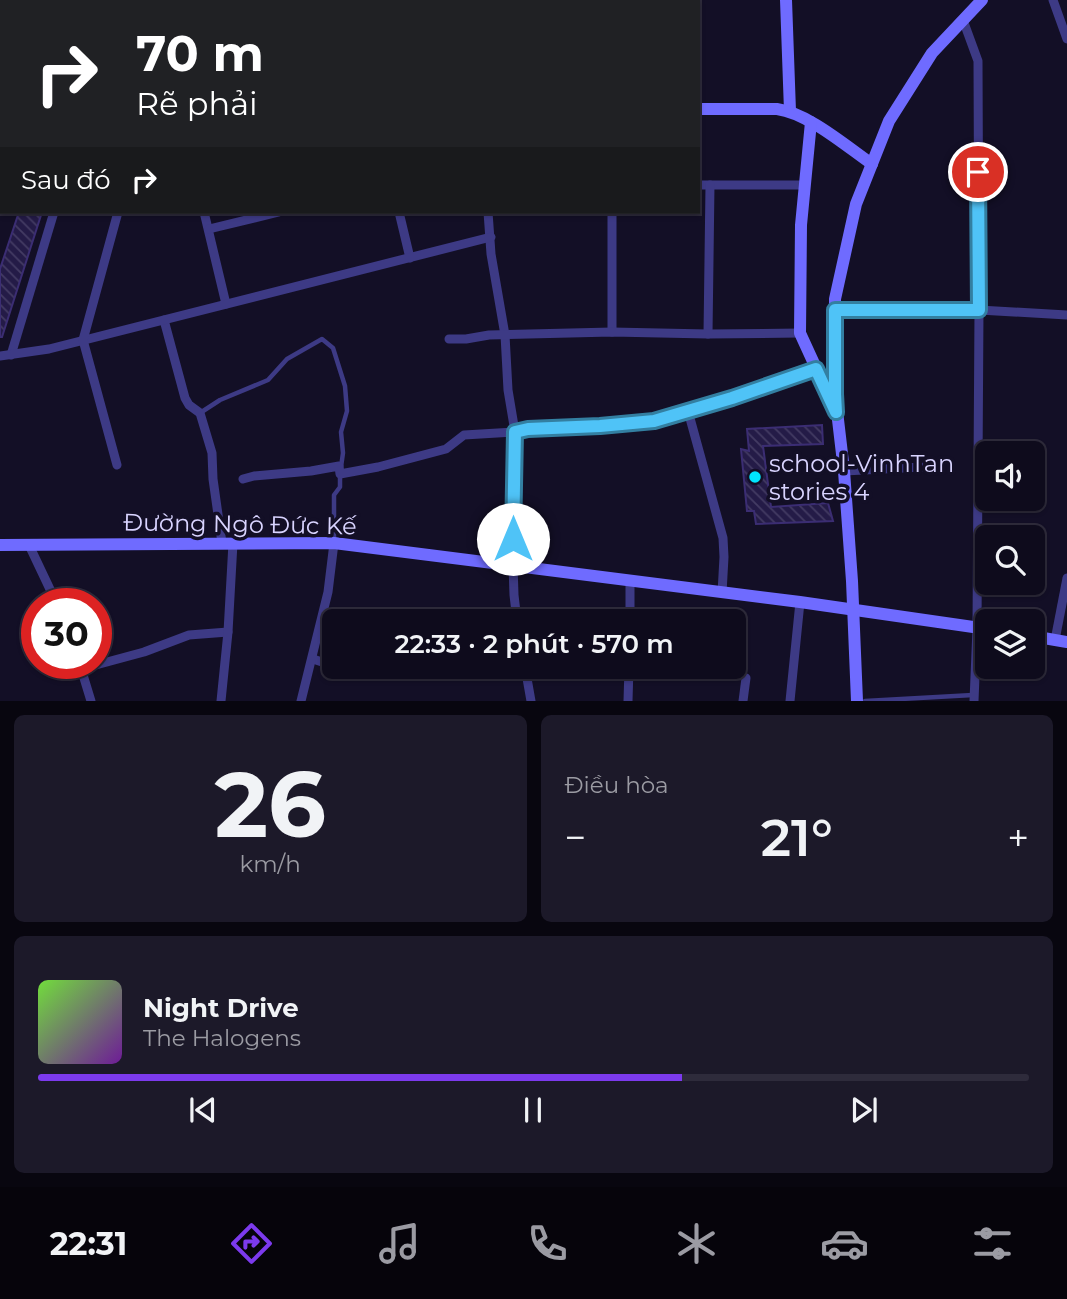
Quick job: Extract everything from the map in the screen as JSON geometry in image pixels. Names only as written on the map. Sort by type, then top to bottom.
[{"type":"street","points":[[786,0],[790,110]]},
{"type":"street","points":[[1053,0],[1067,39]]},
{"type":"street","points":[[856,701],[844,471],[835,394],[835,299],[856,204],[888,121],[932,52],[980,1]]},
{"type":"street","points":[[963,20],[978,61],[982,609]]},
{"type":"street","points":[[700,109],[790,110],[872,164]]},
{"type":"street","points":[[811,122],[802,225],[800,333],[836,412]]},
{"type":"street","points":[[700,185],[805,185]]},
{"type":"street","points":[[708,334],[710,185]]},
{"type":"street","points":[[11,355],[53,214]]},
{"type":"street","points":[[117,214],[83,340],[117,465]]},
{"type":"street","points":[[205,214],[226,304]]},
{"type":"street","points":[[209,229],[271,214]]},
{"type":"street","points":[[400,214],[410,258]]},
{"type":"street","points":[[488,214],[491,254],[506,335],[508,390],[515,432],[513,565],[516,609]]},
{"type":"street","points":[[612,214],[612,332]]},
{"type":"street","points":[[0,356],[49,349],[491,237]]},
{"type":"street","points":[[835,310],[979,310],[1067,315]]},
{"type":"street","points":[[164,320],[185,398],[189,405],[200,413],[212,453],[213,479],[228,543],[228,632],[221,701]]},
{"type":"street","points":[[449,339],[489,335],[612,332],[800,333]]},
{"type":"street","points":[[243,480],[254,476],[339,466],[340,474],[378,467],[446,449],[464,435],[654,421],[816,369]]},
{"type":"street","points":[[688,411],[723,538],[722,593]]},
{"type":"street","points":[[844,471],[923,467]]},
{"type":"street","points":[[302,701],[328,592],[334,542]]},
{"type":"street","name":"Đường Ngô Đức Kế","points":[[0,545],[334,542],[853,609],[975,628]]},
{"type":"street","points":[[29,545],[49,588]]},
{"type":"street","points":[[1061,641],[1067,578]]},
{"type":"street","points":[[629,609],[630,580]]},
{"type":"street","points":[[790,701],[800,602]]},
{"type":"street","points":[[112,659],[144,652],[189,635],[228,632]]},
{"type":"street","points":[[313,659],[322,662]]},
{"type":"street","points":[[84,679],[90,701]]},
{"type":"street","points":[[527,679],[531,701]]},
{"type":"street","points":[[628,701],[629,679]]},
{"type":"street","points":[[743,701],[746,679]]},
{"type":"street","points":[[974,698],[976,679]]},
{"type":"street","points":[[528,683],[540,701]]},
{"type":"lane","points":[[200,413],[230,395],[268,380],[287,359],[305,347],[322,339],[333,348],[345,386],[347,411],[341,432],[343,453],[340,487],[334,495],[334,542]]},
{"type":"lane","points":[[865,701],[974,698]]},
{"type":"building","points":[[18,214],[41,214],[2,337],[0,269]]},
{"type":"building","name":"school-VinhTan stories 4","points":[[822,425],[823,444],[763,446],[771,507],[828,503],[833,521],[756,524],[754,511],[747,511],[741,449],[749,451],[747,429]]},
{"type":"place","name":"school-VinhTan stories 4","points":[[755,477]]},
{"type":"route","points":[[513,539],[515,432],[654,421],[816,369],[836,412],[835,310],[979,310],[978,172]]}]
